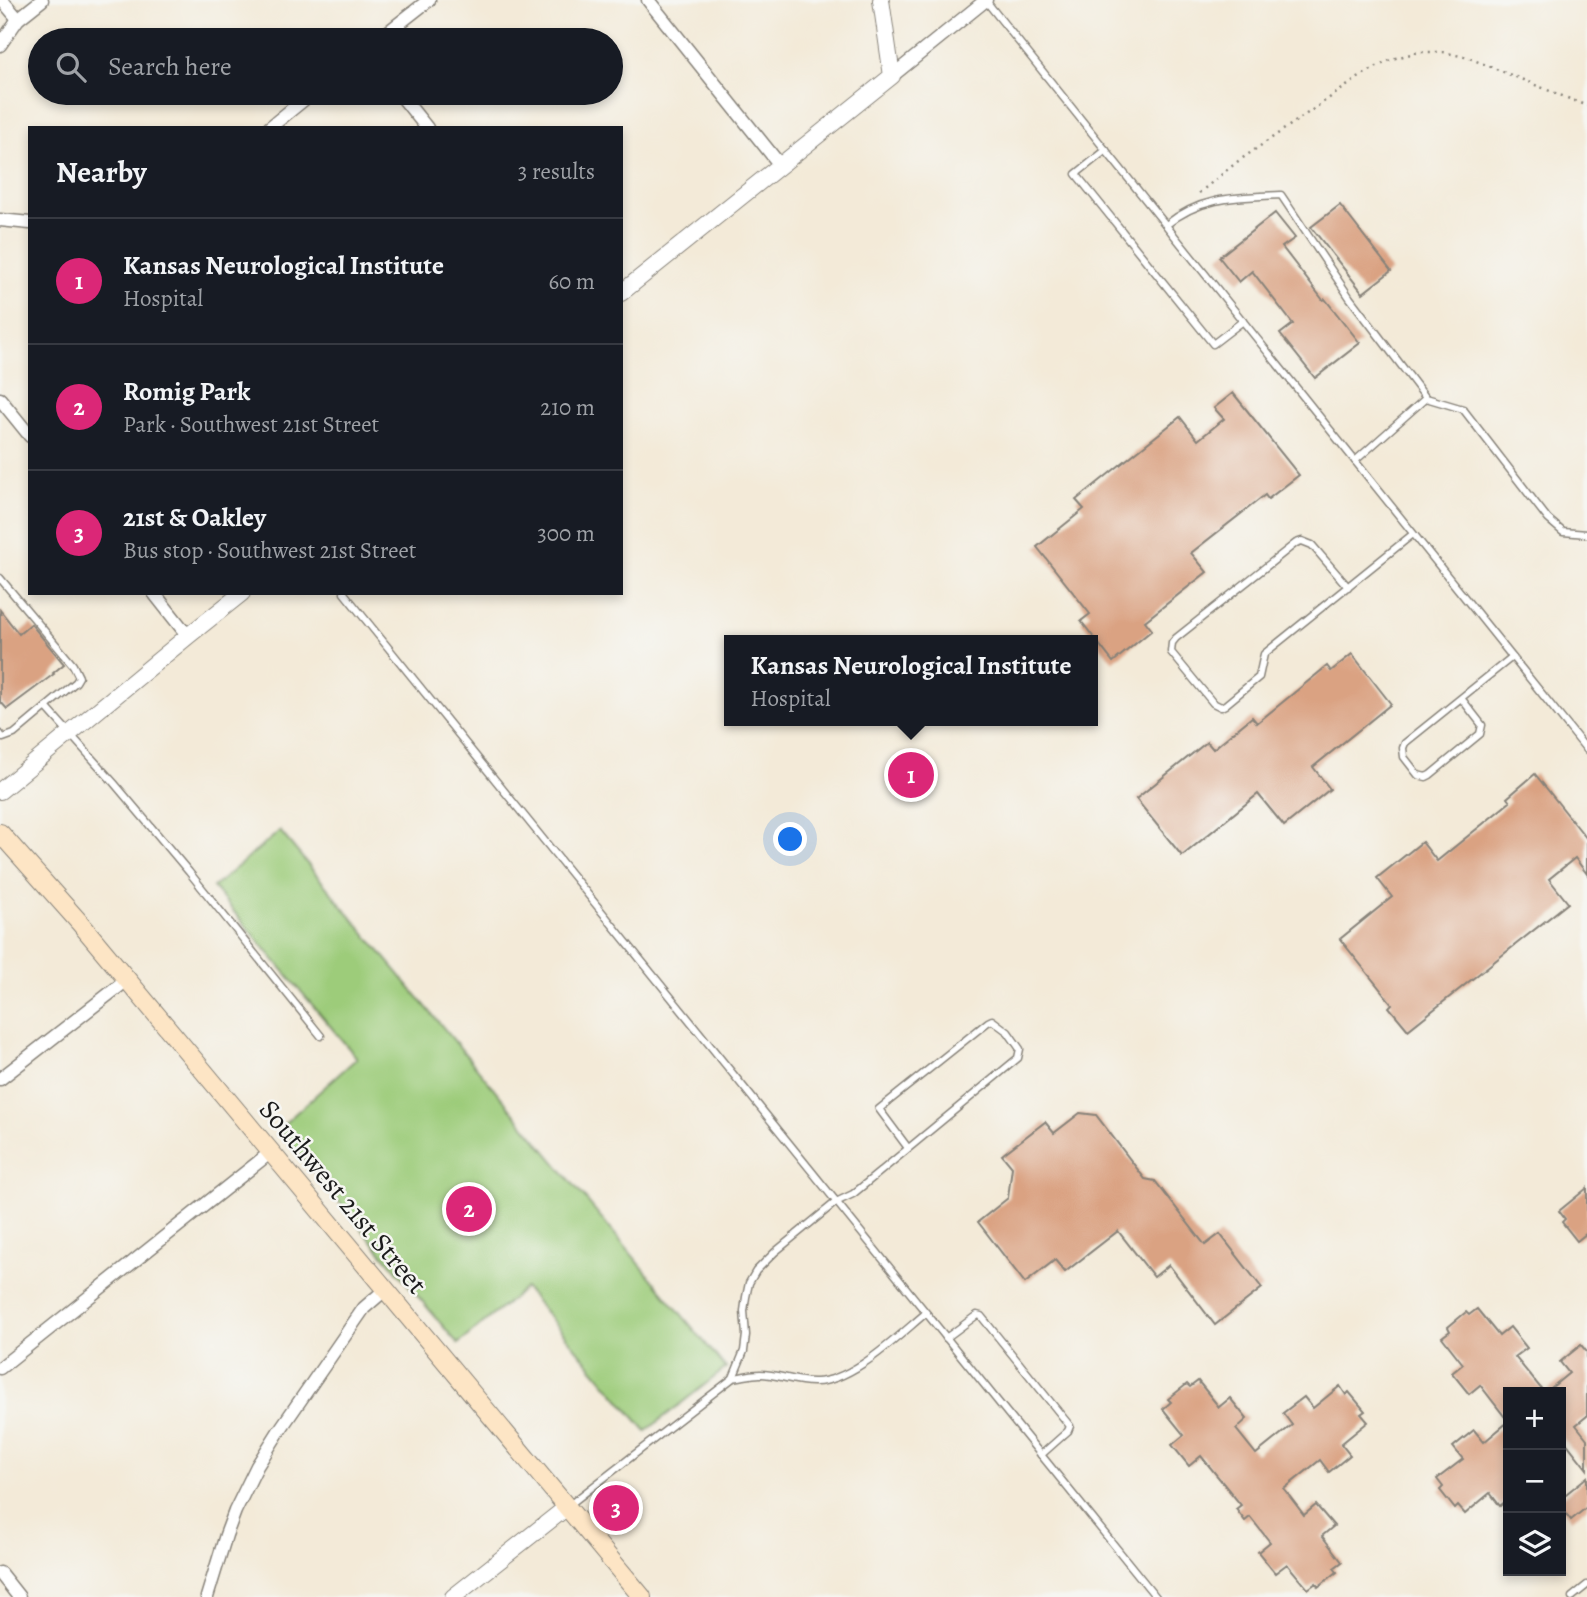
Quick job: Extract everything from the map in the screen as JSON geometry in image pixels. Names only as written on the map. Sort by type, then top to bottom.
[{"type":"main road","name":"Southwest 21st Street","points":[[0,833],[127,980],[642,1597]]},
{"type":"street","points":[[2,0],[18,19]]},
{"type":"street","points":[[0,45],[18,19],[42,0]]},
{"type":"street","points":[[393,28],[429,0]]},
{"type":"street","points":[[648,0],[780,165]]},
{"type":"street","points":[[881,0],[892,76]]},
{"type":"street","points":[[623,290],[986,0]]},
{"type":"street","points":[[271,126],[297,105]]},
{"type":"street","points":[[409,105],[425,126]]},
{"type":"street","points":[[0,220],[28,223]]},
{"type":"street","points":[[0,399],[28,434]]},
{"type":"street","points":[[156,595],[188,636]]},
{"type":"street","points":[[0,791],[239,595]]},
{"type":"street","points":[[0,1079],[127,980]]},
{"type":"street","points":[[0,1368],[271,1152]]},
{"type":"street","points":[[207,1597],[226,1535],[257,1466],[364,1308],[386,1289]]},
{"type":"street","points":[[453,1597],[567,1507]]},
{"type":"street","points":[[0,1573],[19,1597]]},
{"type":"lane","points":[[986,0],[1587,750]]},
{"type":"lane","points":[[1106,150],[1076,174],[1213,344],[1243,321]]},
{"type":"lane","points":[[1166,225],[1181,213],[1205,203],[1281,195],[1350,298],[1426,398],[1463,410],[1548,519],[1563,532],[1587,534]]},
{"type":"lane","points":[[1355,461],[1426,398]]},
{"type":"lane","points":[[1348,587],[1312,545],[1302,541],[1296,543],[1176,638],[1171,652],[1213,703],[1221,707],[1259,677],[1264,654],[1348,587],[1413,534]]},
{"type":"lane","points":[[0,578],[73,664],[79,677],[14,734],[3,738],[0,734]]},
{"type":"lane","points":[[346,595],[1156,1597]]},
{"type":"lane","points":[[1461,698],[1482,725],[1480,734],[1430,775],[1418,775],[1404,757],[1405,743],[1512,657]]},
{"type":"lane","points":[[46,707],[189,872],[321,1036]]},
{"type":"lane","points":[[733,1378],[744,1351],[746,1297],[749,1283],[756,1271],[836,1202],[853,1194],[1018,1058],[1020,1049],[1008,1032],[992,1020],[988,1022],[878,1109],[908,1148]]},
{"type":"lane","points":[[567,1507],[733,1378],[760,1374],[827,1382],[859,1367],[926,1312]]},
{"type":"lane","points":[[946,1338],[977,1315],[990,1326],[1070,1426],[1069,1431],[1041,1455]]},
{"type":"lane","points":[[1572,1597],[1587,1585]]},
{"type":"path","points":[[1195,196],[1237,162],[1364,74],[1392,59],[1419,52],[1443,52],[1469,58],[1587,106]]},
{"type":"green space","points":[[280,831],[726,1368],[646,1431],[525,1288],[458,1344],[278,1129],[357,1058],[213,887]]},
{"type":"building","points":[[1340,205],[1391,271],[1363,293],[1311,227]]},
{"type":"building","points":[[1275,213],[1295,238],[1282,247],[1360,343],[1315,378],[1280,334],[1293,324],[1252,271],[1239,282],[1219,257]]},
{"type":"building","points":[[1233,393],[1299,475],[1268,499],[1265,495],[1191,553],[1207,572],[1145,621],[1152,630],[1113,662],[1098,643],[1098,635],[1092,635],[1081,621],[1090,614],[1037,547],[1084,509],[1076,500],[1180,417],[1198,440],[1224,419],[1214,408]]},
{"type":"building","points":[[0,610],[19,634],[31,624],[64,664],[7,709],[0,701]]},
{"type":"building","points":[[1352,654],[1391,704],[1313,767],[1330,789],[1284,826],[1258,794],[1182,856],[1136,799],[1207,742],[1213,749],[1252,717],[1257,723],[1327,666],[1331,671]]},
{"type":"building","points":[[1535,774],[1587,839],[1587,874],[1575,858],[1549,879],[1568,903],[1408,1030],[1389,1007],[1392,1004],[1340,939],[1392,897],[1377,878],[1422,842],[1437,861],[1510,802],[1507,798]]},
{"type":"building","points":[[1080,1113],[1096,1115],[1145,1179],[1155,1181],[1205,1245],[1220,1234],[1262,1288],[1215,1325],[1169,1265],[1154,1277],[1118,1231],[1065,1272],[1055,1260],[1025,1283],[978,1222],[1008,1198],[1012,1167],[1002,1155],[1045,1122],[1054,1133]]},
{"type":"building","points":[[1587,1188],[1587,1233],[1577,1241],[1562,1222],[1565,1219],[1559,1211]]},
{"type":"building","points":[[1477,1309],[1499,1336],[1510,1327],[1527,1348],[1515,1357],[1540,1387],[1503,1387],[1503,1415],[1480,1385],[1469,1394],[1452,1373],[1463,1364],[1442,1337],[1450,1331],[1448,1327],[1466,1312],[1469,1315]]},
{"type":"building","points":[[1581,1345],[1587,1352],[1587,1416],[1576,1425],[1587,1439],[1587,1469],[1566,1442],[1566,1387],[1552,1387],[1569,1373],[1560,1362]]},
{"type":"building","points":[[1198,1381],[1219,1407],[1230,1398],[1247,1419],[1236,1429],[1256,1454],[1292,1425],[1283,1413],[1304,1397],[1313,1408],[1340,1386],[1346,1395],[1349,1392],[1365,1411],[1361,1414],[1368,1422],[1341,1444],[1350,1455],[1329,1472],[1320,1460],[1284,1489],[1304,1515],[1316,1505],[1334,1526],[1322,1536],[1342,1562],[1334,1568],[1337,1572],[1318,1587],[1316,1583],[1308,1589],[1287,1564],[1275,1573],[1258,1552],[1270,1542],[1250,1517],[1245,1521],[1236,1509],[1241,1505],[1201,1456],[1189,1466],[1172,1445],[1184,1435],[1163,1409],[1171,1402],[1168,1399],[1187,1384],[1190,1387]]},
{"type":"building","points":[[1503,1426],[1503,1503],[1500,1506],[1490,1493],[1465,1514],[1458,1506],[1455,1509],[1440,1490],[1443,1487],[1437,1479],[1463,1459],[1453,1447],[1474,1430],[1484,1442]]},
{"type":"building","points":[[1587,1477],[1587,1507],[1571,1520],[1566,1514],[1566,1494]]},
{"type":"place","name":"Kansas Neurological Institute","points":[[911,775]]},
{"type":"place","name":"Romig Park","points":[[469,1209]]},
{"type":"place","name":"21st & Oakley","points":[[616,1508]]}]
